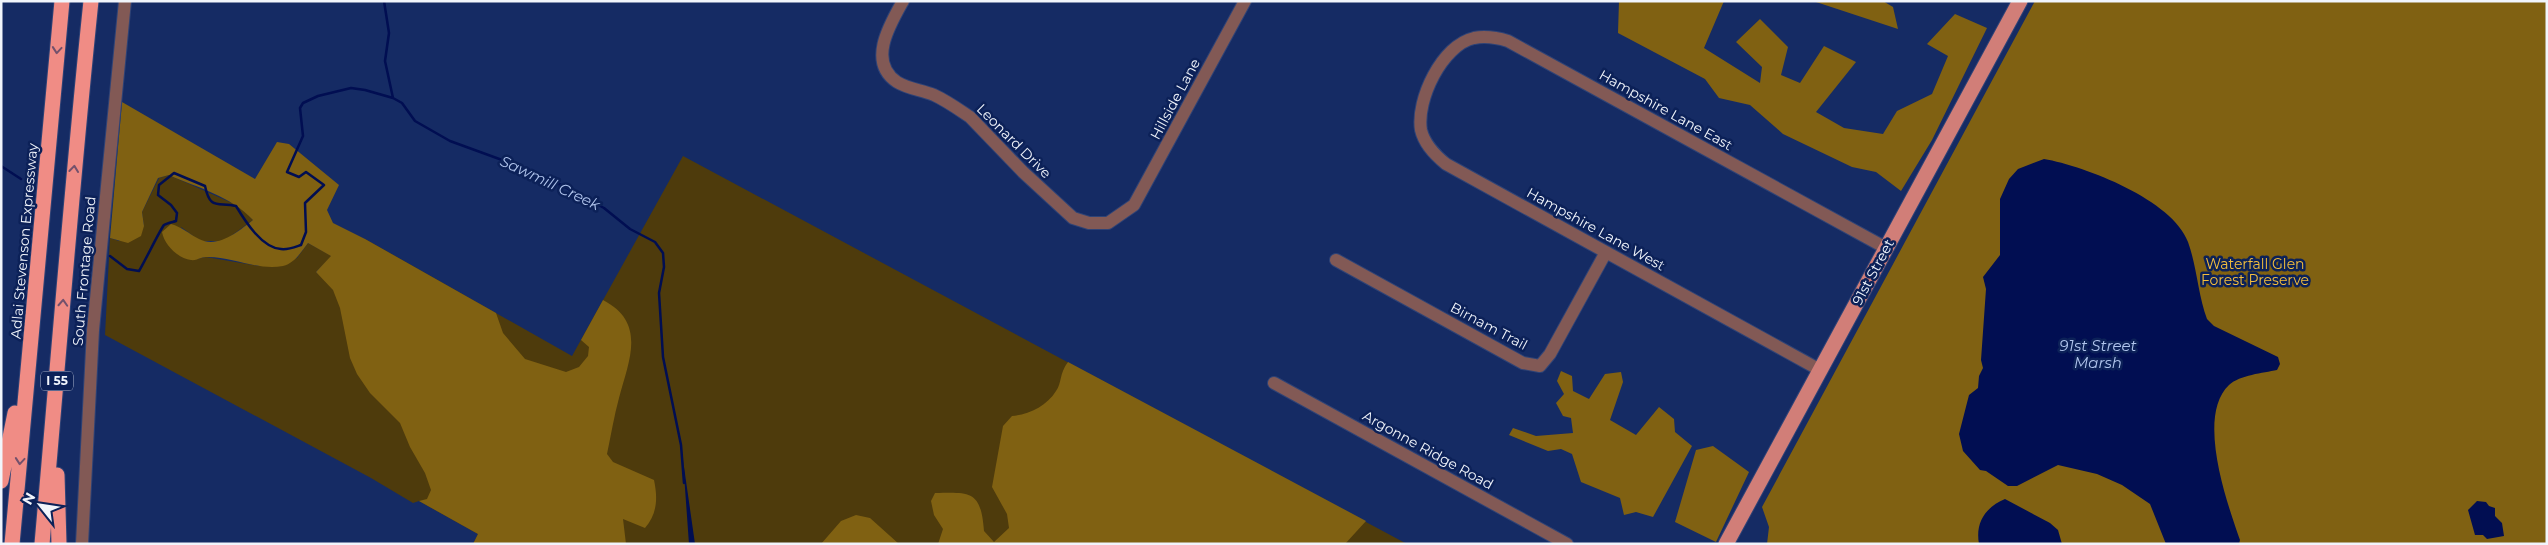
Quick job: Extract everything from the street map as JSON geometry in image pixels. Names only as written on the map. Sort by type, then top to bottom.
[{"type":"highway","name":"Adlai Stevenson Expressway","points":[[12,544],[62,1]]},
{"type":"highway","name":"I 55","points":[[42,544],[62,332],[69,217],[91,1]]},
{"type":"highway","points":[[1,481],[36,290]]},
{"type":"highway","points":[[58,544],[56,512],[62,332]]},
{"type":"main road","name":"91st Street","points":[[1726,544],[2020,1]]},
{"type":"street","name":"South Frontage Road","points":[[82,544],[93,330],[125,1]]},
{"type":"street","name":"Leonard Drive","points":[[903,1],[884,41],[882,59],[891,76],[898,83],[934,95],[970,117],[1023,172],[1072,218],[1089,223],[1108,223],[1130,209]]},
{"type":"street","name":"Hillside Lane","points":[[1130,209],[1138,200],[1245,1]]},
{"type":"street","name":"Hampshire Lane East","points":[[1436,74],[1449,53],[1473,38],[1493,38],[1508,41],[1886,248]]},
{"type":"street","name":"Hampshire Lane West","points":[[1436,74],[1422,101],[1420,113],[1421,131],[1435,154],[1446,164],[1820,370]]},
{"type":"street","name":"Birnam Trail","points":[[1336,260],[1523,363],[1540,366],[1550,354],[1606,252]]},
{"type":"street","name":"Argonne Ridge Road","points":[[1274,382],[1567,544]]},
{"type":"shaded area","points":[[683,156],[1407,544],[473,544],[478,534],[419,501],[413,503],[371,478],[105,335],[110,238],[119,241],[144,226],[142,212],[159,178],[169,175],[241,207],[253,220],[224,241],[200,241],[181,227],[191,260],[206,257],[259,266],[297,258],[308,243],[332,256],[316,272],[330,284],[335,293],[365,239],[572,356]]},
{"type":"green space","points":[[1619,1],[1724,1],[1704,48],[1760,83],[1762,67],[1736,42],[1760,19],[1788,47],[1781,75],[1800,83],[1824,46],[1856,62],[1816,112],[1844,128],[1883,134],[1897,111],[1932,94],[1948,56],[1927,44],[1955,14],[1987,28],[1932,140],[1901,191],[1876,172],[1852,167],[1783,134],[1750,105],[1719,98],[1705,79],[1618,33]]},
{"type":"green space","points":[[1813,1],[1883,1],[1893,7],[1898,29]]},
{"type":"green space","name":"Waterfall Glen Forest Preserve","points":[[2035,1],[2547,1],[2547,544],[1767,544],[1769,527],[1762,507]]},
{"type":"green space","points":[[122,102],[255,179],[277,142],[289,144],[339,185],[327,210],[333,223],[496,313],[503,333],[525,359],[566,372],[579,367],[588,356],[589,347],[581,340],[603,300],[617,309],[630,331],[631,343],[627,370],[607,454],[613,462],[654,480],[656,506],[645,528],[623,519],[626,544],[473,544],[478,534],[419,501],[427,499],[431,490],[425,473],[410,447],[400,423],[370,393],[357,374],[350,358],[340,308],[333,290],[316,272],[331,256],[308,243],[294,260],[283,266],[264,267],[216,257],[204,257],[195,260],[186,259],[172,250],[163,237],[162,232],[171,224],[206,242],[213,242],[228,237],[253,220],[235,205],[224,199],[169,175],[158,178],[142,212],[144,226],[141,236],[128,243],[110,238]]},
{"type":"green space","points":[[1068,362],[1366,521],[1345,544],[938,544],[943,529],[934,515],[931,501],[935,493],[966,494],[977,501],[983,518],[984,531],[994,542],[1009,528],[1007,514],[992,487],[1003,426],[1012,416],[1031,412],[1048,401],[1058,388],[1063,370]]},
{"type":"green space","points":[[1561,371],[1572,376],[1573,391],[1589,399],[1605,374],[1621,372],[1623,382],[1610,420],[1636,435],[1659,407],[1674,419],[1675,432],[1692,446],[1653,517],[1636,512],[1624,515],[1620,498],[1581,482],[1572,454],[1561,449],[1548,451],[1509,435],[1513,428],[1536,436],[1573,433],[1571,418],[1563,416],[1556,403],[1564,394],[1557,381]]},
{"type":"green space","points":[[1713,446],[1749,472],[1716,542],[1675,522],[1696,450]]},
{"type":"green space","points":[[856,515],[870,518],[899,544],[821,544],[841,521]]},
{"type":"water","name":"91st Street Marsh","points":[[2044,159],[2104,177],[2147,199],[2165,212],[2179,227],[2188,242],[2207,319],[2214,326],[2278,357],[2280,364],[2277,370],[2245,377],[2229,385],[2219,399],[2215,417],[2217,460],[2228,505],[2240,540],[2239,544],[2166,544],[2150,504],[2122,485],[2097,474],[2058,465],[2017,486],[2008,486],[1986,471],[1980,470],[1963,451],[1959,434],[1969,395],[1978,388],[1979,376],[1983,368],[1981,360],[1986,289],[1983,277],[2000,255],[2000,199],[2009,179],[2018,169]]},
{"type":"water","points":[[683,460],[695,544],[689,544]]},
{"type":"water","points":[[2005,499],[2050,523],[2058,530],[2062,544],[1979,544],[1980,522],[1983,516],[1992,506]]},
{"type":"water","points":[[2477,501],[2486,502],[2489,506],[2495,508],[2495,516],[2502,523],[2504,536],[2487,539],[2483,535],[2475,535],[2468,510]]},
{"type":"waterway","name":"Sawmill Creek","points":[[384,1],[389,33],[385,61],[393,98]]},
{"type":"waterway","points":[[110,256],[127,269],[139,271],[164,225],[176,221],[177,213],[171,205],[158,195],[159,185],[174,173],[205,186],[209,199],[212,202],[236,206],[255,233],[267,244],[284,249],[301,245],[306,232],[305,203],[324,185],[306,172],[299,177],[287,172],[303,136],[300,108],[303,103],[318,96],[351,88],[393,98],[402,103],[415,121],[450,141],[527,169],[561,185],[604,208],[630,229],[655,242],[663,253],[664,267],[659,293],[663,357],[681,445],[684,483]]},
{"type":"waterway","points":[[1,166],[21,179]]}]
